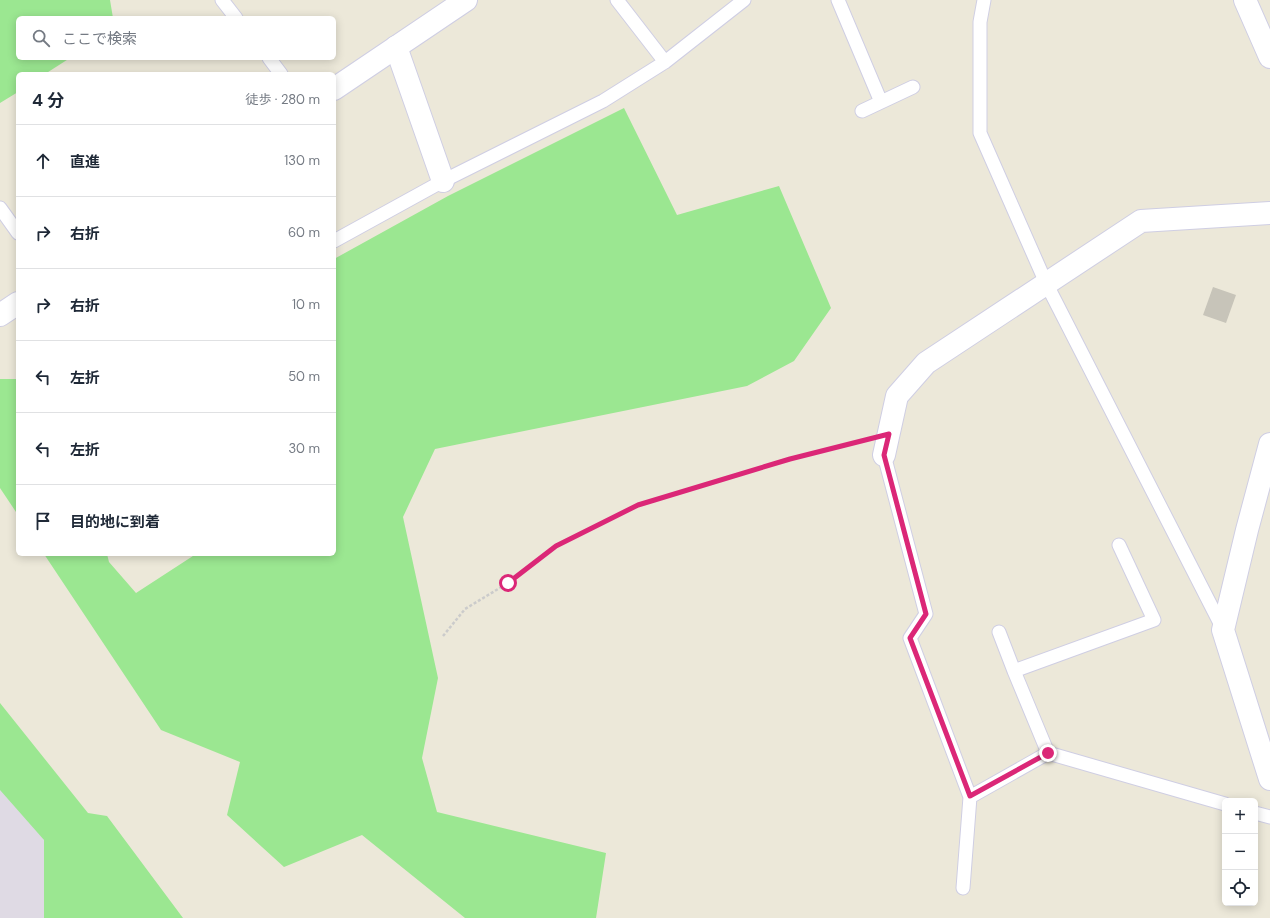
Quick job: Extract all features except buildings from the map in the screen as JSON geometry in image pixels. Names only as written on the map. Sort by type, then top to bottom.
[{"type":"street","points":[[336,88],[466,0]]},
{"type":"street","points":[[1246,0],[1270,57]]},
{"type":"street","points":[[396,47],[443,181]]},
{"type":"street","points":[[887,444],[897,396],[926,363],[1141,221],[1270,212]]},
{"type":"street","points":[[0,315],[16,304]]},
{"type":"street","points":[[1270,444],[1247,530],[1223,630],[1270,779]]},
{"type":"lane","points":[[222,0],[234,16]]},
{"type":"lane","points":[[617,0],[665,62]]},
{"type":"lane","points":[[336,240],[443,181],[602,101],[665,62],[744,0]]},
{"type":"lane","points":[[838,0],[881,102]]},
{"type":"lane","points":[[984,0],[980,22],[980,132],[1046,283],[1223,630]]},
{"type":"lane","points":[[271,60],[280,72]]},
{"type":"lane","points":[[862,111],[913,87]]},
{"type":"lane","points":[[0,208],[16,231]]},
{"type":"lane","points":[[887,444],[926,614],[910,638],[970,796],[963,888]]},
{"type":"lane","points":[[1014,671],[1154,620],[1119,545]]},
{"type":"lane","points":[[999,632],[1048,753]]},
{"type":"lane","points":[[970,796],[1048,753],[1222,803]]},
{"type":"lane","points":[[1258,814],[1270,818]]},
{"type":"path","points":[[443,636],[464,609],[508,583],[556,546],[638,505],[790,459],[887,444]]},
{"type":"shaded area","points":[[0,782],[44,840],[44,918],[0,918]]},
{"type":"green space","points":[[0,0],[110,0],[113,16],[16,16],[16,60],[67,60],[48,72],[16,72],[16,93],[0,103]]},
{"type":"green space","points":[[624,108],[677,215],[779,186],[831,308],[794,361],[747,386],[435,449],[403,517],[438,678],[422,758],[437,812],[606,853],[596,918],[465,918],[362,835],[284,867],[227,815],[240,762],[161,730],[45,556],[108,556],[109,562],[136,593],[193,556],[336,556],[336,258],[448,196]]},
{"type":"green space","points":[[0,379],[16,379],[16,512],[0,488]]},
{"type":"green space","points":[[0,703],[88,813],[107,816],[183,918],[44,918],[44,840],[0,790]]},
{"type":"route","points":[[508,583],[556,546],[638,505],[790,459],[889,434],[884,455],[926,614],[910,638],[970,796],[1048,753]]}]
